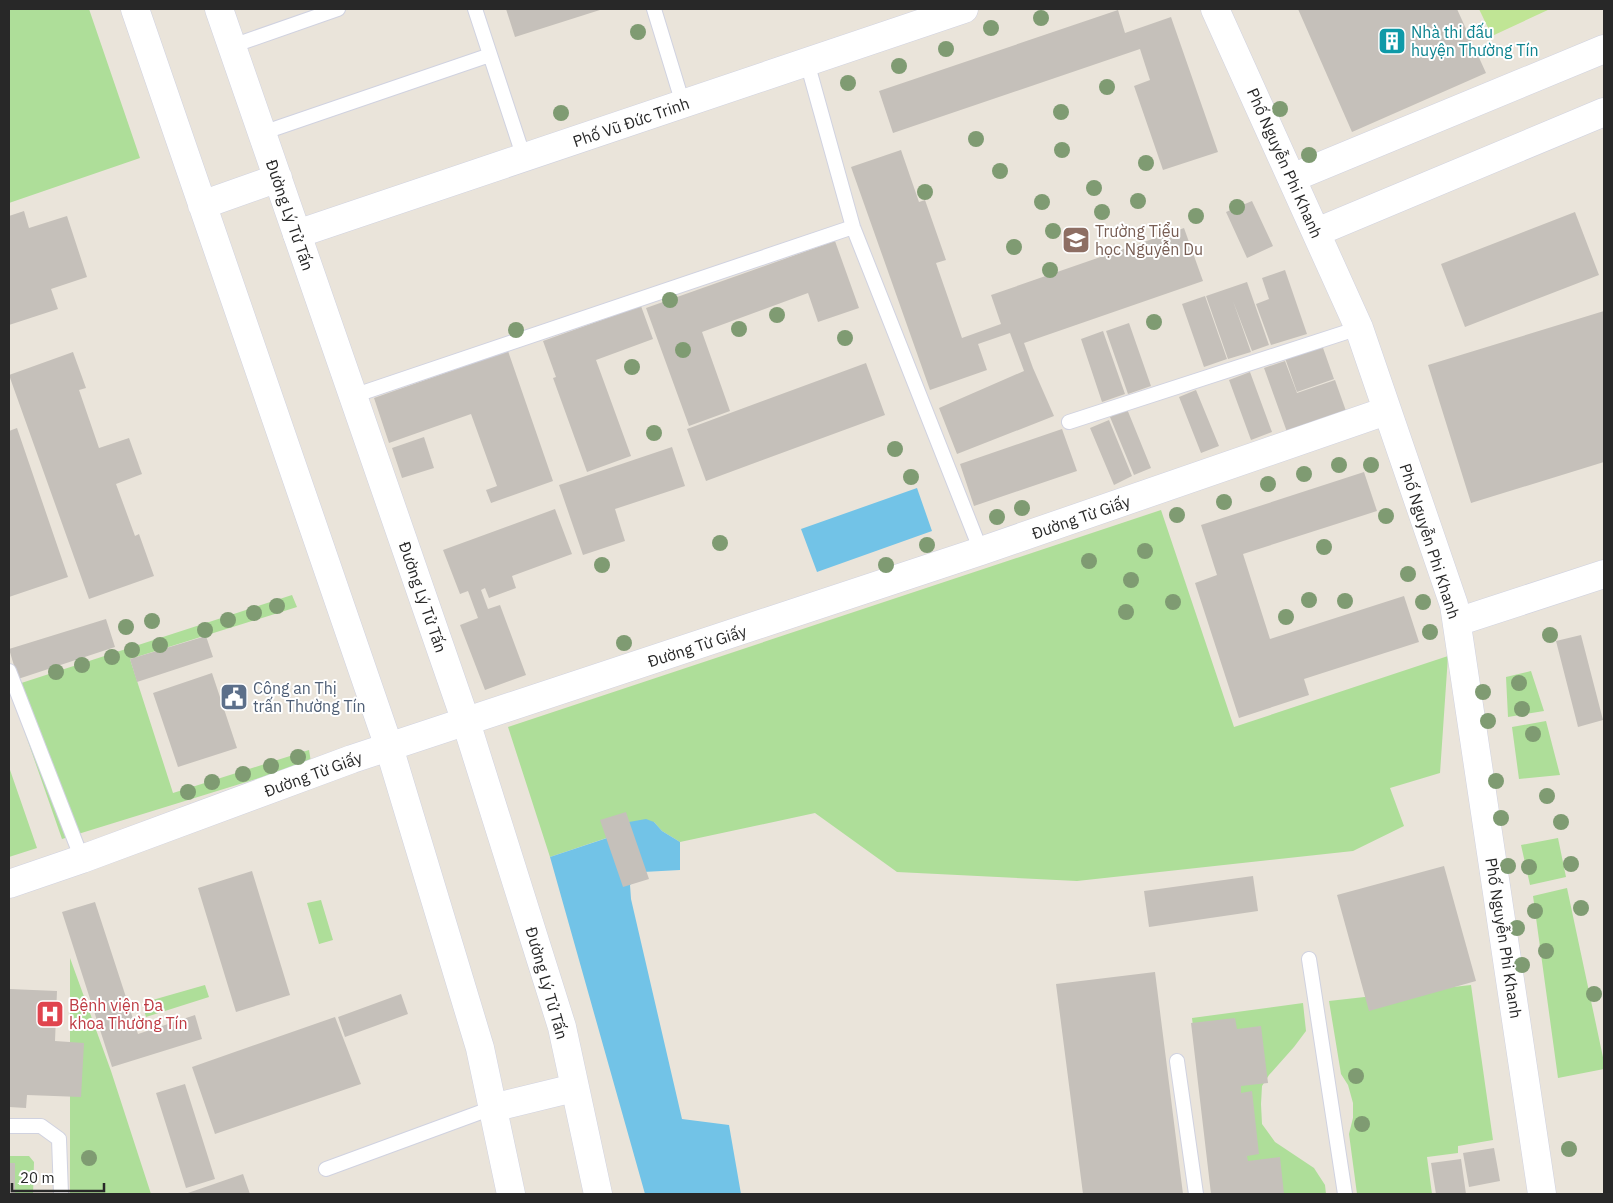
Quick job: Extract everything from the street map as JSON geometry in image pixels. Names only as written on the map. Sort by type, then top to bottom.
[{"type":"street","points":[[135,9],[388,747],[480,1048],[511,1194]]},
{"type":"street","name":"Đường Lý Tử Tấn","points":[[219,9],[466,722],[562,1027],[598,1194]]},
{"type":"street","name":"Phố Vũ Đức Trinh","points":[[297,234],[964,9]]},
{"type":"street","name":"Phố Nguyễn Phi Khanh","points":[[1215,9],[1359,328],[1386,412],[1454,605],[1542,1194]]},
{"type":"street","points":[[1292,178],[1604,49]]},
{"type":"street","points":[[1317,232],[1604,112]]},
{"type":"street","points":[[202,205],[278,178]]},
{"type":"street","name":"Đường Từ Giấy","points":[[9,884],[82,859],[352,759],[981,551],[1386,412]]},
{"type":"street","points":[[1457,622],[1604,574]]},
{"type":"street","points":[[492,1108],[574,1088]]},
{"type":"lane","points":[[232,46],[338,9]]},
{"type":"lane","points":[[475,9],[524,158]]},
{"type":"lane","points":[[654,9],[683,104]]},
{"type":"lane","points":[[262,133],[490,55]]},
{"type":"lane","points":[[807,62],[853,227],[981,551]]},
{"type":"lane","points":[[353,396],[853,227]]},
{"type":"lane","points":[[1069,422],[1359,328]]},
{"type":"lane","points":[[9,671],[82,859]]},
{"type":"lane","points":[[1309,960],[1344,1194]]},
{"type":"lane","points":[[1177,1061],[1196,1194]]},
{"type":"lane","points":[[326,1169],[492,1108]]},
{"type":"lane","points":[[9,1126],[41,1126],[59,1139],[60,1194]]},
{"type":"green space","points":[[9,9],[89,9],[140,158],[9,203]]},
{"type":"green space","points":[[1479,9],[1550,9],[1492,36]]},
{"type":"green space","points":[[1161,510],[1234,727],[1448,656],[1440,773],[1390,788],[1404,826],[1353,851],[1077,881],[897,872],[815,813],[680,842],[662,831],[654,822],[550,857],[508,727]]},
{"type":"green space","points":[[292,595],[297,607],[130,659],[173,793],[309,750],[311,762],[62,839],[9,687]]},
{"type":"green space","points":[[1531,671],[1544,711],[1508,717],[1506,677]]},
{"type":"green space","points":[[1546,721],[1560,775],[1519,779],[1512,727]]},
{"type":"green space","points":[[9,767],[37,848],[9,857]]},
{"type":"green space","points":[[1558,838],[1566,877],[1530,885],[1521,845]]},
{"type":"green space","points":[[1567,888],[1604,1069],[1558,1078],[1533,896]]},
{"type":"green space","points":[[321,900],[333,940],[319,944],[307,903]]},
{"type":"green space","points":[[70,958],[111,1071],[151,1194],[70,1194]]},
{"type":"green space","points":[[205,985],[209,997],[146,1017],[142,1003]]},
{"type":"green space","points":[[1471,985],[1493,1140],[1458,1146],[1458,1153],[1427,1157],[1432,1194],[1357,1194],[1349,1134],[1353,1118],[1353,1103],[1348,1085],[1341,1074],[1329,1001]]},
{"type":"green space","points":[[1303,1003],[1306,1031],[1262,1086],[1262,1124],[1275,1142],[1314,1168],[1325,1185],[1326,1194],[1213,1194],[1192,1018]]},
{"type":"green space","points":[[9,1156],[29,1156],[34,1162],[33,1194],[9,1194]]},
{"type":"water","points":[[917,488],[932,531],[817,572],[801,529]]},
{"type":"water","points":[[646,819],[654,822],[662,831],[680,842],[680,870],[643,872],[630,885],[631,899],[682,1119],[729,1125],[741,1194],[645,1194],[550,857],[613,836],[629,822]]},
{"type":"building","points":[[506,9],[603,9],[515,37]]},
{"type":"building","name":"Nhà thi đấu huyện Thường Tín","points":[[1298,9],[1457,9],[1486,73],[1352,132]]},
{"type":"building","points":[[1118,10],[1125,33],[1171,17],[1218,152],[1163,170],[1134,86],[1150,80],[1140,49],[893,133],[879,91]]},
{"type":"building","points":[[901,150],[919,202],[925,200],[946,260],[936,263],[962,338],[1001,324],[991,295],[1184,228],[1203,281],[1024,343],[1054,416],[957,454],[939,408],[1024,371],[1010,333],[978,344],[987,370],[930,390],[851,167]]},
{"type":"building","points":[[1252,201],[1273,246],[1247,258],[1226,212]]},
{"type":"building","points":[[24,211],[29,228],[67,216],[87,277],[51,289],[58,309],[9,325],[9,216]]},
{"type":"building","points":[[1575,212],[1599,275],[1465,327],[1441,264]]},
{"type":"building","points":[[835,241],[859,308],[818,322],[808,293],[702,332],[730,411],[689,426],[646,308]]},
{"type":"building","points":[[1285,270],[1307,334],[1271,345],[1256,304],[1269,299],[1262,278]]},
{"type":"building","points":[[1247,282],[1269,345],[1252,351],[1233,301],[1251,352],[1228,359],[1206,296]]},
{"type":"building","points":[[1205,296],[1227,359],[1204,367],[1182,304]]},
{"type":"building","points":[[641,306],[653,339],[596,360],[631,456],[587,472],[553,378],[556,377],[543,341]]},
{"type":"building","points":[[1604,311],[1604,462],[1471,503],[1428,365]]},
{"type":"building","points":[[1129,323],[1151,386],[1128,394],[1106,331]]},
{"type":"building","points":[[1103,331],[1125,394],[1102,402],[1081,339]]},
{"type":"building","points":[[1322,345],[1334,379],[1297,392],[1285,358]]},
{"type":"building","points":[[508,351],[553,481],[491,503],[486,490],[497,486],[471,414],[389,443],[374,398]]},
{"type":"building","points":[[73,352],[86,388],[79,390],[99,448],[129,438],[142,474],[116,484],[135,536],[139,534],[154,576],[89,599],[9,375]]},
{"type":"building","points":[[1285,361],[1297,393],[1335,380],[1346,411],[1287,432],[1264,368]]},
{"type":"building","points":[[866,363],[885,415],[706,481],[687,429]]},
{"type":"building","points":[[1250,372],[1272,432],[1251,440],[1229,380]]},
{"type":"building","points":[[1196,390],[1219,446],[1201,453],[1179,397]]},
{"type":"building","points":[[1127,409],[1151,468],[1134,475],[1110,417]]},
{"type":"building","points":[[1109,420],[1132,476],[1114,485],[1090,428]]},
{"type":"building","points":[[17,428],[68,577],[9,597],[9,431]]},
{"type":"building","points":[[1062,429],[1077,471],[974,506],[960,464]]},
{"type":"building","points":[[424,437],[434,468],[402,478],[392,448]]},
{"type":"building","points":[[672,447],[685,486],[615,509],[625,541],[583,555],[559,485]]},
{"type":"building","points":[[1364,472],[1377,511],[1243,554],[1270,639],[1404,596],[1419,642],[1304,679],[1309,695],[1239,718],[1195,583],[1217,575],[1201,525]]},
{"type":"building","points":[[555,509],[572,554],[512,576],[516,588],[489,598],[485,588],[481,590],[488,609],[500,605],[526,675],[485,690],[460,625],[478,618],[468,591],[460,594],[443,550]]},
{"type":"building","points":[[106,619],[115,647],[18,679],[9,649]]},
{"type":"building","points":[[1581,635],[1603,720],[1578,727],[1556,641]]},
{"type":"building","points":[[206,636],[213,657],[137,682],[130,659]]},
{"type":"building","points":[[212,673],[237,748],[178,767],[153,693]]},
{"type":"building","points":[[626,812],[649,879],[623,887],[600,820]]},
{"type":"building","points":[[1444,866],[1476,981],[1369,1011],[1337,895]]},
{"type":"building","points":[[252,871],[290,995],[236,1012],[198,888]]},
{"type":"building","points":[[1253,876],[1258,911],[1149,927],[1144,891]]},
{"type":"building","points":[[95,902],[138,1034],[195,1015],[202,1039],[112,1067],[62,912]]},
{"type":"building","points":[[1155,972],[1183,1194],[1083,1194],[1056,984]]},
{"type":"building","points":[[9,989],[57,991],[55,1041],[84,1043],[81,1097],[27,1095],[26,1108],[9,1107]]},
{"type":"building","points":[[401,994],[408,1014],[345,1037],[338,1017]]},
{"type":"building","points":[[335,1017],[361,1084],[215,1134],[192,1067]]},
{"type":"building","points":[[1235,1018],[1237,1029],[1261,1026],[1268,1083],[1241,1086],[1241,1093],[1252,1091],[1259,1154],[1247,1156],[1248,1161],[1280,1157],[1284,1194],[1211,1194],[1191,1023]]},
{"type":"building","points":[[185,1084],[215,1179],[186,1188],[156,1093]]},
{"type":"building","points":[[1494,1148],[1500,1181],[1469,1187],[1463,1153]]},
{"type":"building","points":[[1461,1159],[1466,1194],[1436,1194],[1431,1163]]},
{"type":"building","points":[[9,1163],[15,1163],[15,1194],[9,1194]]},
{"type":"building","points":[[243,1174],[250,1194],[185,1194]]},
{"type":"place","name":"Nhà thi đấu huyện Thường Tín","points":[[1392,41]]},
{"type":"place","name":"Trường Tiểu học Nguyễn Du","points":[[1076,240]]},
{"type":"place","name":"Công an Thị trấn Thường Tín","points":[[234,697]]},
{"type":"place","name":"Bệnh viện Đa khoa Thường Tín","points":[[50,1014]]}]
